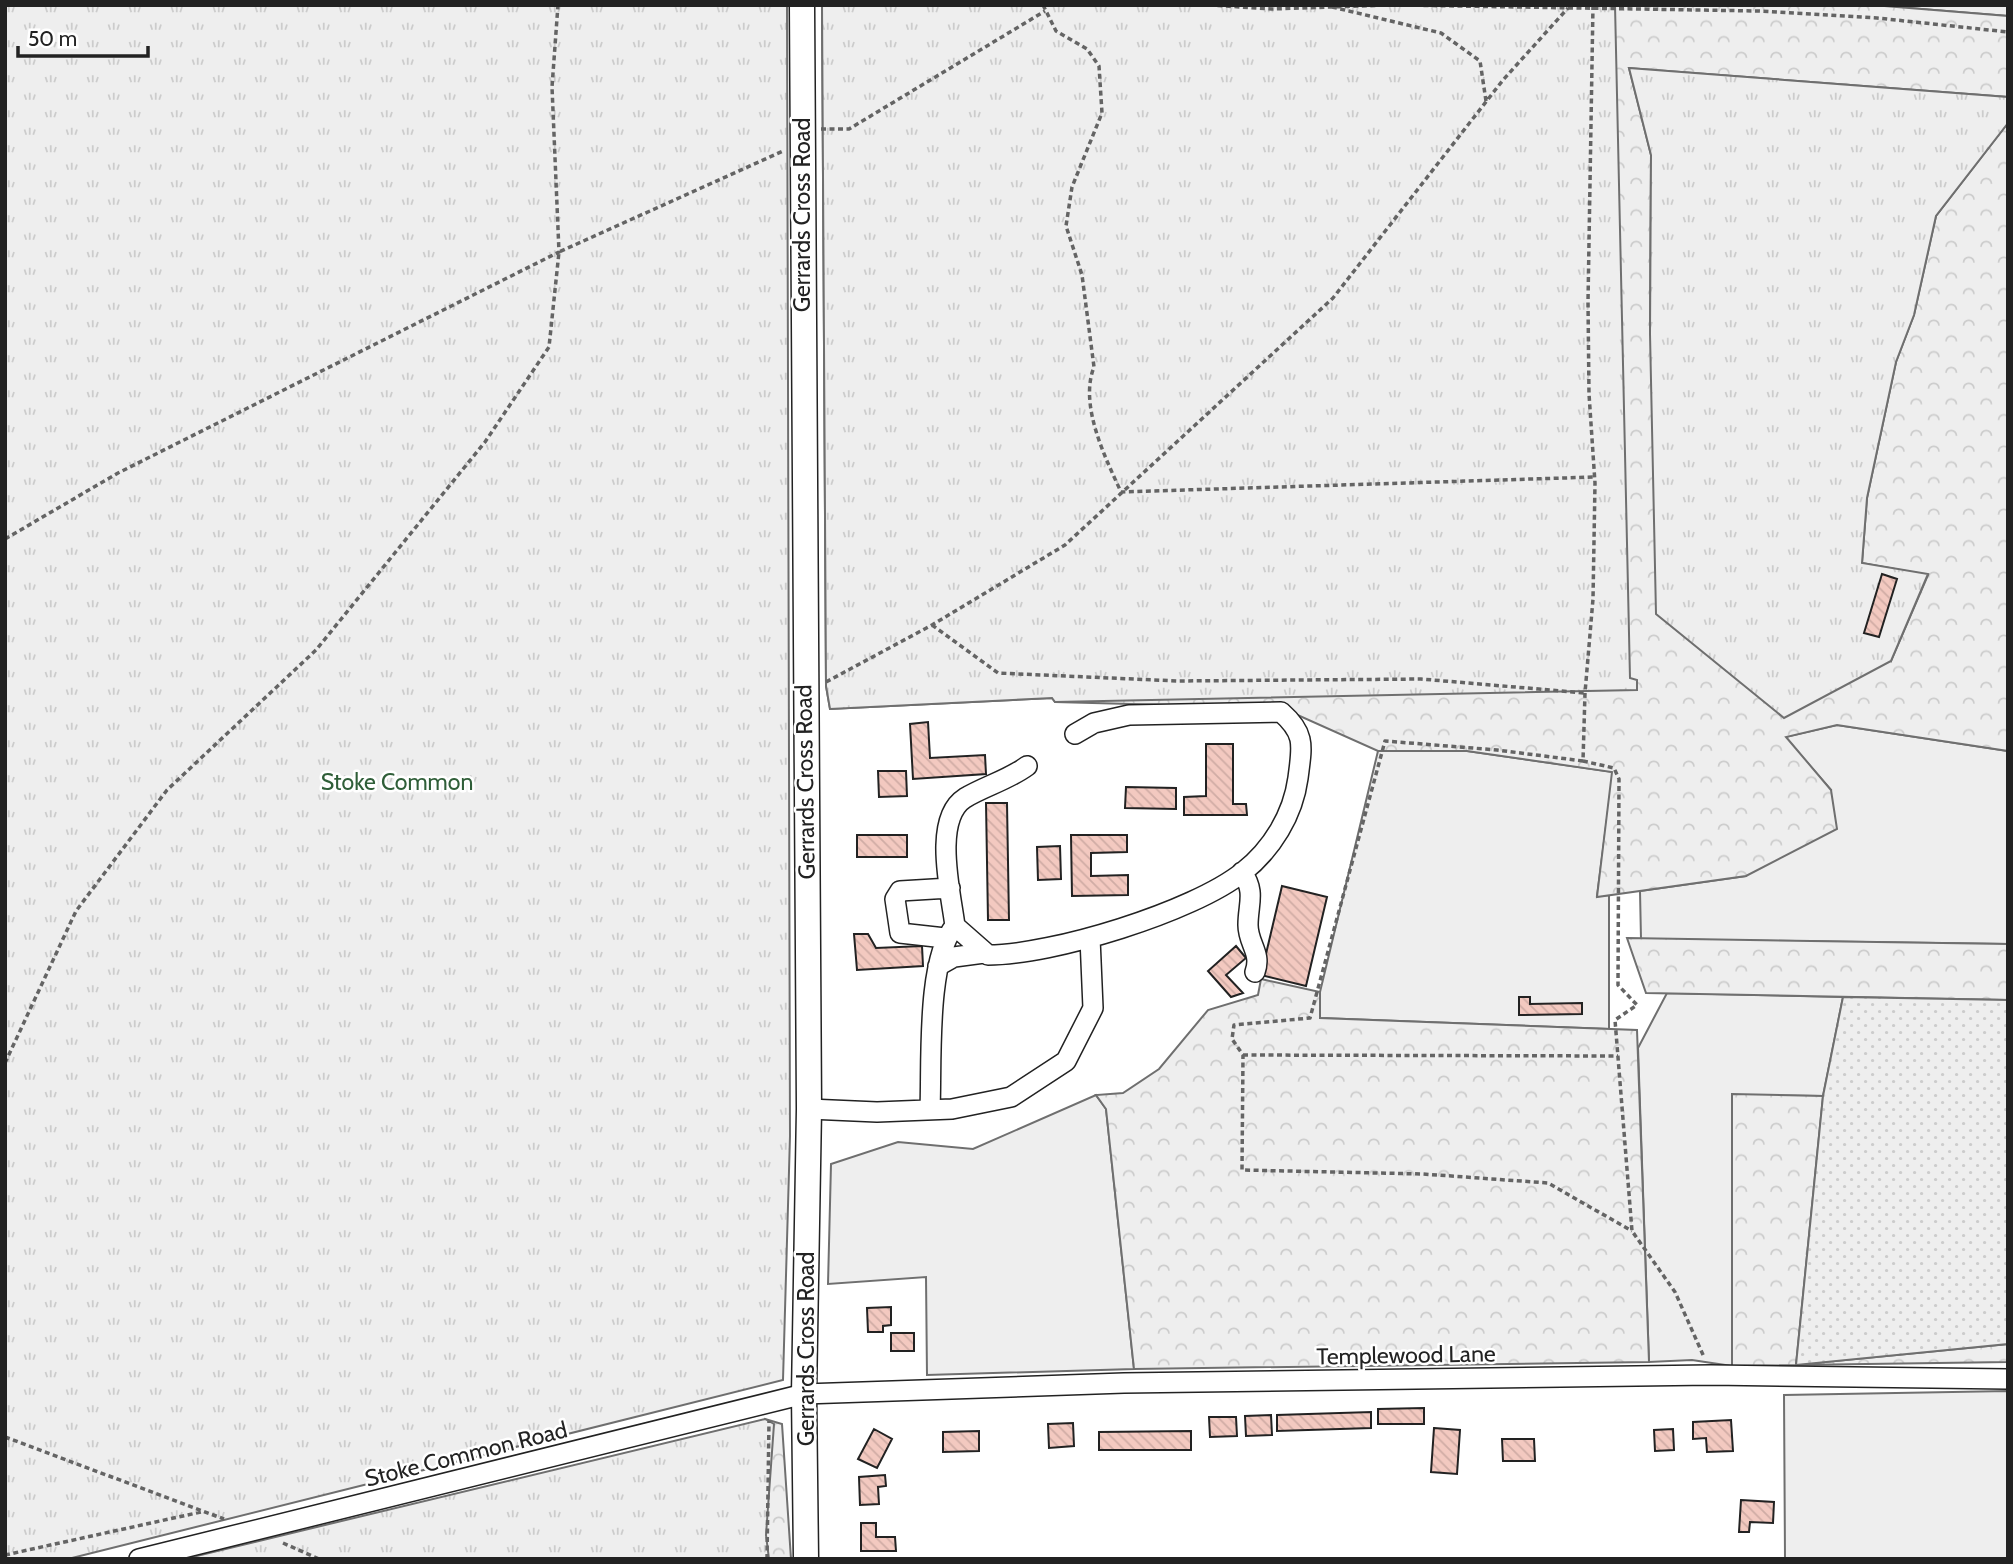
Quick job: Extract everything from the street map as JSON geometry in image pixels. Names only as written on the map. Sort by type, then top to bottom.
[{"type":"main road","name":"Gerrards Cross Road","points":[[802,5],[808,1109],[804,1394],[806,1559]]},
{"type":"street","points":[[938,966],[954,957],[984,953],[998,955],[1090,938],[1159,915],[1242,872],[1272,844],[1297,789],[1303,743],[1296,724],[1281,712],[1129,715],[1094,723],[1075,734]]},
{"type":"street","points":[[930,1110],[938,966],[950,932],[947,864],[950,814],[962,800],[1027,766]]},
{"type":"street","points":[[1242,872],[1253,897],[1248,925],[1259,961],[1255,972]]},
{"type":"street","points":[[950,888],[900,891],[895,899],[900,933],[950,932],[984,953]]},
{"type":"street","points":[[808,1109],[877,1112],[952,1110],[1012,1097],[1066,1061],[1093,1009],[1090,938]]},
{"type":"street","name":"Templewood Lane","points":[[804,1394],[1124,1383],[1712,1375],[2008,1379]]},
{"type":"street","name":"Stoke Common Road","points":[[139,1559],[804,1394]]},
{"type":"path","points":[[5,1063],[76,911],[167,790],[316,650],[485,442],[549,347],[559,252],[552,87],[558,5]]},
{"type":"path","points":[[1042,5],[1056,31],[1087,49],[1099,66],[1102,113],[1072,187],[1066,226],[1082,275],[1094,367],[1089,380],[1097,440],[1121,492]]},
{"type":"path","points":[[1209,5],[1272,9],[1389,5]]},
{"type":"path","points":[[1398,5],[1758,11],[1877,18],[2008,32]]},
{"type":"path","points":[[1332,7],[1441,33],[1480,61],[1486,101]]},
{"type":"path","points":[[804,694],[932,625],[1065,545],[1334,298],[1486,101],[1566,7]]},
{"type":"path","points":[[1583,761],[1585,693],[1593,599],[1595,477],[1589,394],[1588,302],[1593,7]]},
{"type":"path","points":[[5,539],[118,473],[559,252],[802,136],[849,129],[1045,10]]},
{"type":"path","points":[[1121,492],[1595,477]]},
{"type":"path","points":[[932,625],[998,674],[1177,681],[1421,680],[1585,693]]},
{"type":"path","points":[[1632,1231],[1615,1020],[1637,1005],[1618,985],[1619,779],[1614,768],[1583,761],[1497,750],[1385,741],[1310,1018],[1234,1025],[1232,1040],[1243,1055],[1242,1170],[1423,1174],[1548,1183],[1632,1231],[1675,1292],[1712,1375]]},
{"type":"path","points":[[1243,1055],[1618,1056]]},
{"type":"path","points":[[767,1559],[769,1404]]},
{"type":"path","points":[[5,1437],[255,1531],[319,1559]]},
{"type":"path","points":[[5,1555],[203,1511]]},
{"type":"green space","name":"Stoke Common","points":[[5,5],[787,5],[790,1136],[783,1380],[68,1559],[5,1559]]},
{"type":"green space","points":[[822,5],[1872,5],[2008,16],[2008,97],[1629,68],[1651,155],[1650,334],[1891,661],[1928,575],[1862,563],[1867,498],[1896,362],[1914,315],[1936,216],[2008,123],[2008,751],[1837,725],[1786,737],[1831,790],[1837,829],[1746,876],[1597,897],[1612,772],[1467,751],[1378,751],[1282,708],[1055,702],[1052,698],[830,709],[826,686]]},
{"type":"green space","points":[[822,5],[1615,5],[1630,678],[1637,680],[1637,690],[1055,702],[1052,698],[830,709],[826,686]]},
{"type":"green space","points":[[1872,5],[2008,5],[2008,16]]},
{"type":"green space","points":[[1629,68],[2008,97],[2008,123],[1936,216],[1914,315],[1896,362],[1867,498],[1862,563],[1928,574],[1891,661],[1784,718],[1656,614],[1650,334],[1651,155]]},
{"type":"green space","points":[[1837,725],[2008,751],[2008,944],[1641,939],[1640,891],[1746,876],[1831,790],[1785,737]]},
{"type":"green space","points":[[1378,751],[1467,751],[1613,772],[1597,896],[1609,895],[1609,1029],[1320,1018],[1320,992]]},
{"type":"green space","points":[[1627,938],[2008,944],[2008,1000],[1646,993]]},
{"type":"green space","points":[[1261,979],[1320,992],[1320,1018],[1637,1030],[1649,1362],[1134,1369],[1106,1109],[1096,1095],[1123,1093],[1159,1069],[1208,1010],[1258,995]]},
{"type":"green space","points":[[1667,993],[1843,997],[1823,1096],[1732,1095],[1732,1366],[1692,1360],[1649,1362],[1638,1048]]},
{"type":"green space","points":[[1843,997],[2008,1000],[2008,1344],[1796,1365],[1823,1096]]},
{"type":"green space","points":[[1732,1094],[1823,1096],[1796,1365],[2008,1344],[2008,1362],[1732,1366]]},
{"type":"green space","points":[[1096,1095],[1106,1109],[1134,1369],[927,1375],[926,1277],[828,1284],[831,1164],[898,1142],[973,1149]]},
{"type":"green space","points":[[2008,1391],[2008,1559],[1785,1559],[1784,1395]]},
{"type":"green space","points":[[765,1419],[782,1424],[791,1559],[734,1559]]},
{"type":"green space","points":[[765,1419],[774,1424],[766,1535],[769,1559],[184,1559]]},
{"type":"building","points":[[1882,574],[1897,579],[1879,637],[1864,633]]},
{"type":"building","points":[[928,722],[930,758],[985,755],[986,774],[913,779],[910,724]]},
{"type":"building","points":[[1206,744],[1233,744],[1233,804],[1246,804],[1247,815],[1184,815],[1184,797],[1206,796]]},
{"type":"building","points":[[878,771],[906,771],[907,796],[879,797]]},
{"type":"building","points":[[1126,787],[1176,788],[1176,809],[1125,808]]},
{"type":"building","points":[[986,803],[1007,803],[1009,920],[988,920]]},
{"type":"building","points":[[857,835],[907,835],[907,857],[857,857]]},
{"type":"building","points":[[1071,835],[1127,835],[1127,852],[1091,853],[1091,876],[1128,875],[1128,895],[1072,896]]},
{"type":"building","points":[[1060,846],[1061,879],[1038,880],[1037,847]]},
{"type":"building","points":[[1282,886],[1327,897],[1306,986],[1261,975]]},
{"type":"building","points":[[854,934],[868,934],[876,948],[922,946],[923,966],[857,970]]},
{"type":"building","points":[[1236,946],[1246,958],[1226,975],[1243,993],[1231,997],[1208,971]]},
{"type":"building","points":[[1519,997],[1530,997],[1530,1004],[1582,1003],[1582,1014],[1519,1015]]},
{"type":"building","points":[[891,1307],[891,1325],[883,1326],[883,1332],[868,1332],[867,1308]]},
{"type":"building","points":[[891,1333],[914,1333],[914,1351],[891,1351]]},
{"type":"building","points":[[1424,1408],[1424,1424],[1378,1424],[1378,1409]]},
{"type":"building","points":[[1371,1412],[1371,1428],[1277,1431],[1277,1415]]},
{"type":"building","points":[[1271,1415],[1272,1435],[1246,1436],[1245,1416]]},
{"type":"building","points":[[1209,1417],[1236,1417],[1237,1436],[1210,1437]]},
{"type":"building","points":[[1731,1420],[1733,1451],[1707,1452],[1706,1438],[1693,1439],[1693,1422]]},
{"type":"building","points":[[1073,1423],[1074,1446],[1049,1448],[1048,1424]]},
{"type":"building","points":[[1434,1428],[1460,1430],[1457,1474],[1431,1472]]},
{"type":"building","points":[[874,1429],[892,1439],[877,1468],[858,1459]]},
{"type":"building","points":[[1673,1429],[1674,1450],[1655,1451],[1654,1430]]},
{"type":"building","points":[[979,1431],[979,1451],[943,1452],[943,1432]]},
{"type":"building","points":[[1191,1431],[1191,1450],[1099,1450],[1099,1432]]},
{"type":"building","points":[[1502,1439],[1534,1439],[1535,1461],[1503,1461]]},
{"type":"building","points":[[885,1475],[886,1486],[878,1487],[879,1504],[860,1505],[859,1477]]},
{"type":"building","points":[[1741,1500],[1774,1502],[1773,1523],[1750,1522],[1749,1532],[1739,1532]]},
{"type":"building","points":[[861,1523],[876,1523],[876,1537],[895,1537],[896,1551],[861,1551]]}]
